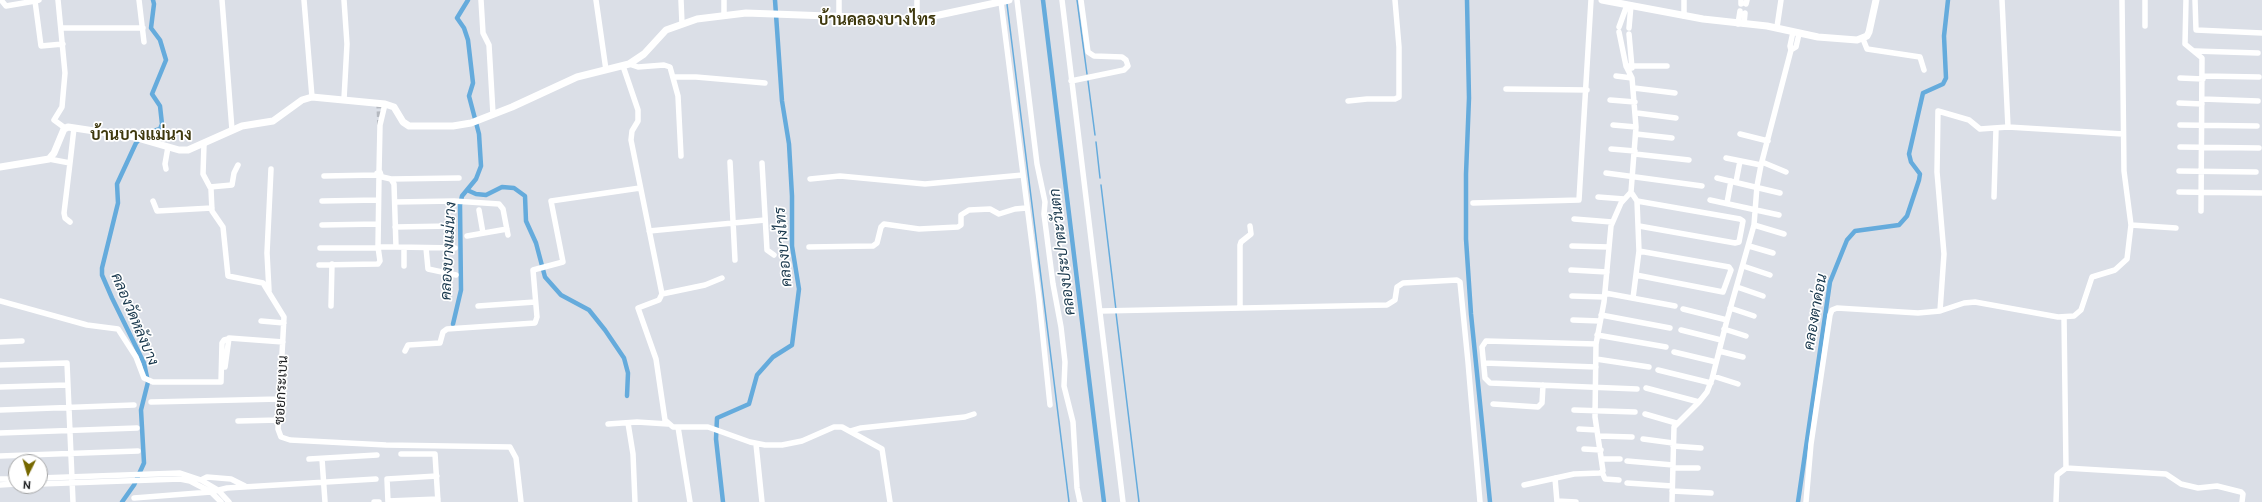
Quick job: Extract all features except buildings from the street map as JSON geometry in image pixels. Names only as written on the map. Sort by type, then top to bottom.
[{"type":"street","points":[[1,0],[6,6],[37,0],[41,46],[63,44]]},
{"type":"street","points":[[58,0],[65,73],[62,107],[54,120],[64,128],[74,128],[134,137],[183,151],[204,144],[247,124],[273,121],[302,100],[312,97],[386,104],[394,107],[404,122],[409,126],[444,127],[471,123],[536,97],[577,77],[626,65],[644,54],[666,30],[682,24],[724,14],[770,13],[917,18],[1006,1],[1026,208],[1039,299],[1050,405]]},
{"type":"street","points":[[140,0],[144,42]]},
{"type":"street","points":[[222,0],[232,130]]},
{"type":"street","points":[[304,0],[312,97]]},
{"type":"street","points":[[344,0],[346,44],[344,99]]},
{"type":"street","points":[[481,0],[483,33],[489,45],[493,114]]},
{"type":"street","points":[[596,0],[606,70]]},
{"type":"street","points":[[681,0],[682,24]]},
{"type":"street","points":[[724,0],[724,14]]},
{"type":"street","points":[[839,16],[840,0]]},
{"type":"street","points":[[917,0],[917,18]]},
{"type":"street","points":[[1018,0],[1038,164],[1045,202],[1044,214],[1053,284],[1061,327],[1065,362],[1064,386],[1073,422],[1077,488],[1080,502]]},
{"type":"street","points":[[1062,0],[1123,502]]},
{"type":"street","points":[[1071,81],[1124,70],[1128,66],[1126,60],[1122,57],[1094,56],[1088,52],[1081,0]]},
{"type":"street","points":[[1348,102],[1367,99],[1395,99],[1399,97],[1399,47],[1395,0]]},
{"type":"street","points":[[1473,203],[1580,200],[1591,0]]},
{"type":"street","points":[[1602,0],[1684,16],[1741,24],[1777,27],[1796,33],[1827,38],[1863,39]]},
{"type":"street","points":[[1684,0],[1684,16]]},
{"type":"street","points":[[1777,27],[1781,0]]},
{"type":"street","points":[[1863,39],[1869,32],[1876,0]]},
{"type":"street","points":[[2002,0],[2008,127]]},
{"type":"street","points":[[1806,502],[1811,444],[1830,315],[1832,310],[1837,308],[1904,314],[1940,311],[1964,303],[1975,302],[2064,317],[2078,314],[2092,277],[2115,270],[2123,265],[2130,250],[2131,225],[2125,184],[2123,134],[2122,0]]},
{"type":"street","points":[[2145,0],[2145,26]]},
{"type":"street","points":[[2186,0],[2186,44],[2202,58],[2201,211]]},
{"type":"street","points":[[2195,0],[2196,30],[2262,33]]},
{"type":"street","points":[[1620,480],[1606,479],[1602,472],[1601,450],[1597,433],[1595,410],[1596,344],[1605,295],[1612,222],[1624,199],[1631,192],[1633,175],[1636,134],[1634,88],[1619,29],[1629,5]]},
{"type":"street","points":[[1629,5],[1629,65]]},
{"type":"street","points":[[1741,24],[1742,12]]},
{"type":"street","points":[[61,28],[142,28]]},
{"type":"street","points":[[1672,502],[1673,445],[1676,423],[1699,402],[1713,376],[1724,329],[1754,225],[1757,186],[1761,163],[1792,50],[1796,47],[1796,33]]},
{"type":"street","points":[[1863,39],[1866,49],[1920,56],[1924,70]]},
{"type":"street","points":[[2194,51],[2258,53]]},
{"type":"street","points":[[626,65],[638,67],[668,65],[672,69],[678,96],[681,156]]},
{"type":"street","points":[[626,65],[639,114],[631,140],[662,294],[659,300],[638,308],[654,352],[664,415],[668,424]]},
{"type":"street","points":[[1629,65],[1667,66]]},
{"type":"street","points":[[1616,76],[1632,76]]},
{"type":"street","points":[[674,77],[696,77],[765,83]]},
{"type":"street","points":[[2180,78],[2259,78]]},
{"type":"street","points":[[1634,88],[1675,93]]},
{"type":"street","points":[[1506,89],[1587,90]]},
{"type":"street","points":[[1610,100],[1635,102]]},
{"type":"street","points":[[2180,103],[2258,102]]},
{"type":"street","points":[[319,265],[378,264],[380,261],[378,247],[378,200],[380,125],[386,104]]},
{"type":"street","points":[[1940,311],[1944,254],[1937,172],[1938,112],[1940,111],[1963,118],[1980,129],[2008,127],[2123,134]]},
{"type":"street","points":[[1636,113],[1676,118]]},
{"type":"street","points":[[1613,125],[1636,126]]},
{"type":"street","points":[[2180,125],[2257,126]]},
{"type":"street","points":[[49,159],[54,153],[64,128]]},
{"type":"street","points":[[70,222],[65,218],[64,213],[74,128]]},
{"type":"street","points":[[1994,197],[1996,129]]},
{"type":"street","points":[[1636,134],[1672,138]]},
{"type":"street","points":[[1740,134],[1768,141]]},
{"type":"street","name":"ซอยกระเบน","points":[[204,144],[202,171],[210,187],[212,208],[224,231],[228,276],[233,279],[258,281],[269,291],[282,311],[284,323],[279,434],[283,438],[290,440],[386,445],[510,447],[513,449],[516,458],[521,502]]},
{"type":"street","points":[[166,169],[165,164],[168,147]]},
{"type":"street","points":[[2180,147],[2259,148]]},
{"type":"street","points":[[1611,149],[1689,160]]},
{"type":"street","points":[[1726,158],[1761,163],[1786,172]]},
{"type":"street","points":[[0,167],[49,159],[70,163]]},
{"type":"street","points":[[1727,203],[1740,161]]},
{"type":"street","points":[[730,162],[735,260]]},
{"type":"street","points":[[762,163],[767,250],[774,255]]},
{"type":"street","points":[[210,187],[232,185],[234,173],[238,165]]},
{"type":"street","points":[[269,291],[266,253],[271,169]]},
{"type":"street","points":[[2179,171],[2256,172]]},
{"type":"street","points":[[1606,173],[1633,175],[1702,186]]},
{"type":"street","points":[[324,176],[379,174],[391,178],[459,178]]},
{"type":"street","points":[[810,179],[840,176],[925,184],[1023,175]]},
{"type":"street","points":[[391,178],[395,202],[396,248]]},
{"type":"street","points":[[1717,178],[1757,186],[1780,193]]},
{"type":"street","points":[[406,351],[408,345],[440,343],[443,332],[447,329],[532,325],[535,323],[537,317],[533,270],[563,262],[551,201],[640,188]]},
{"type":"street","points":[[1631,192],[1637,201],[1639,226],[1639,251],[1633,298]]},
{"type":"street","points":[[2179,192],[2262,193]]},
{"type":"street","points":[[1598,196],[1624,199]]},
{"type":"street","points":[[322,200],[378,200]]},
{"type":"street","points":[[1710,200],[1779,215]]},
{"type":"street","points":[[152,201],[158,211],[212,208]]},
{"type":"street","points":[[395,202],[467,201],[502,206],[507,232],[484,233],[467,236]]},
{"type":"street","points":[[1637,201],[1740,219],[1743,221],[1738,242],[1735,243],[1639,226]]},
{"type":"street","points":[[809,247],[873,246],[878,243],[881,227],[884,224],[919,228],[958,227],[961,225],[961,216],[969,210],[990,209],[1000,214],[1026,208]]},
{"type":"street","points":[[479,210],[484,233]]},
{"type":"street","points":[[1574,219],[1612,222]]},
{"type":"street","points":[[649,231],[765,220]]},
{"type":"street","points":[[322,225],[378,224]]},
{"type":"street","points":[[1754,225],[1784,234]]},
{"type":"street","points":[[2131,225],[2176,228]]},
{"type":"street","points":[[395,227],[451,226]]},
{"type":"street","points":[[1240,307],[1240,245],[1241,242],[1251,234],[1250,226]]},
{"type":"street","points":[[1572,246],[1609,247]]},
{"type":"street","points":[[1748,246],[1773,253]]},
{"type":"street","points":[[320,248],[455,248]]},
{"type":"street","points":[[404,248],[404,266]]},
{"type":"street","points":[[426,248],[428,269],[456,276]]},
{"type":"street","points":[[1636,275],[1723,292],[1731,270],[1729,266],[1639,251]]},
{"type":"street","points":[[331,306],[332,264]]},
{"type":"street","points":[[1743,266],[1770,275]]},
{"type":"street","points":[[1571,270],[1607,272]]},
{"type":"street","points":[[662,294],[705,285],[722,278]]},
{"type":"street","points":[[1100,311],[1387,305],[1395,300],[1399,284],[1457,280],[1460,282],[1480,502]]},
{"type":"street","points":[[1737,287],[1763,296]]},
{"type":"street","points":[[1572,296],[1605,295],[1633,298],[1674,306]]},
{"type":"street","points":[[0,301],[87,325],[118,329],[136,357],[146,380],[153,382],[220,382],[222,341],[230,338],[283,342]]},
{"type":"street","points":[[478,306],[535,302]]},
{"type":"street","points":[[1730,308],[1754,316]]},
{"type":"street","points":[[1683,309],[1727,320]]},
{"type":"street","points":[[2064,317],[2066,468]]},
{"type":"street","points":[[1573,320],[1601,318],[1670,328]]},
{"type":"street","points":[[261,321],[284,323]]},
{"type":"street","points":[[1724,329],[1746,336]]},
{"type":"street","points":[[1681,330],[1722,340]]},
{"type":"street","points":[[1597,336],[1666,347]]},
{"type":"street","points":[[225,367],[228,339]]},
{"type":"street","points":[[1596,344],[1486,341],[1482,347],[1485,378],[1490,383],[1638,388]]},
{"type":"street","points":[[0,342],[22,342]]},
{"type":"street","points":[[1719,351],[1743,357]]},
{"type":"street","points":[[1674,352],[1716,362]]},
{"type":"street","points":[[1596,359],[1649,367]]},
{"type":"street","points":[[0,365],[67,363],[73,502]]},
{"type":"street","points":[[1484,363],[1596,366]]},
{"type":"street","points":[[1658,370],[1711,382]]},
{"type":"street","points":[[1713,376],[1738,384]]},
{"type":"street","points":[[0,387],[68,385]]},
{"type":"street","points":[[1493,404],[1538,406],[1542,403],[1543,385]]},
{"type":"street","points":[[1646,388],[1699,402]]},
{"type":"street","points":[[151,402],[280,399]]},
{"type":"street","points":[[0,410],[134,405]]},
{"type":"street","points":[[1574,410],[1635,412]]},
{"type":"street","points":[[850,431],[861,428],[965,417],[974,414]]},
{"type":"street","points":[[1645,414],[1676,423]]},
{"type":"street","points":[[238,421],[279,420]]},
{"type":"street","points":[[628,423],[633,454],[635,502]]},
{"type":"street","points":[[608,424],[668,424],[678,427],[708,427],[721,430],[756,444],[782,445],[796,442],[834,427],[842,427],[882,448],[890,502]]},
{"type":"street","points":[[678,427],[690,502]]},
{"type":"street","points":[[0,433],[137,428]]},
{"type":"street","points":[[1578,429],[1632,437]]},
{"type":"street","points":[[1644,439],[1673,445],[1701,448]]},
{"type":"street","points":[[756,444],[762,502]]},
{"type":"street","points":[[1584,449],[1601,450]]},
{"type":"street","points":[[0,456],[138,451]]},
{"type":"street","points":[[401,454],[435,454],[437,476],[438,500],[388,502],[387,479],[437,476]]},
{"type":"street","points":[[309,459],[377,455]]},
{"type":"street","points":[[322,458],[325,502]]},
{"type":"street","points":[[1602,459],[1620,459]]},
{"type":"street","points":[[1627,461],[1698,468]]},
{"type":"street","points":[[2056,502],[2057,474],[2066,468],[2166,474],[2181,484],[2198,488],[2217,486],[2241,492],[2243,494],[2242,502]]},
{"type":"street","points":[[1524,485],[1555,478],[1602,472]]},
{"type":"street","points":[[48,478],[72,480],[108,479],[180,473],[201,480],[218,490],[229,502]]},
{"type":"street","points":[[164,475],[190,481],[211,492],[221,502]]},
{"type":"street","points":[[201,480],[207,477],[231,479],[246,486]]},
{"type":"street","points":[[1555,478],[1557,502],[1576,502]]},
{"type":"street","points":[[134,498],[211,492],[246,486],[376,479]]},
{"type":"street","points":[[48,483],[72,480]]},
{"type":"street","points":[[1626,483],[1710,493]]},
{"type":"street","points":[[374,502],[379,502]]},
{"type":"waterway","name":"คลองวัดหลังบาง","points":[[122,502],[134,485],[144,463],[141,410],[148,382],[144,363],[112,298],[102,275],[102,268],[118,203],[117,184],[136,143],[144,134],[160,129],[162,124],[160,106],[152,94],[166,60],[160,40],[151,28],[154,4],[153,0]]},
{"type":"waterway","name":"คลองบางแม่นาง","points":[[453,324],[461,290],[460,205],[462,196],[476,179],[481,166],[479,134],[469,96],[473,83],[468,40],[464,28],[457,18],[468,0]]},
{"type":"waterway","name":"คลองบางไทร","points":[[723,502],[716,439],[717,418],[749,404],[757,375],[773,357],[792,345],[799,289],[792,246],[792,196],[789,144],[782,101],[775,0]]},
{"type":"waterway","name":"คลองประปาตะวันตก","points":[[1043,0],[1104,502]]},
{"type":"waterway","points":[[1077,0],[1087,74]]},
{"type":"waterway","points":[[1467,0],[1469,98],[1466,174],[1466,239],[1471,314],[1490,502]]},
{"type":"waterway","name":"คลองตาด่อน","points":[[1798,502],[1830,282],[1847,240],[1855,231],[1899,225],[1907,216],[1920,174],[1911,162],[1909,154],[1923,93],[1943,84],[1946,78],[1944,36],[1948,0]]},
{"type":"waterway","points":[[1007,4],[1069,502]]},
{"type":"waterway","points":[[1088,81],[1095,135]]},
{"type":"waterway","points":[[1096,142],[1100,178]]},
{"type":"waterway","points":[[1101,185],[1116,310]]},
{"type":"waterway","points":[[467,190],[476,194],[486,195],[502,187],[514,188],[525,196],[526,221],[536,243],[545,277],[561,295],[589,310],[605,330],[624,358],[628,373],[627,396]]},
{"type":"waterway","points":[[1116,313],[1139,502]]},
{"type":"tunnel","points":[[379,103],[380,125]]},
{"type":"district","name":"บ้านคลองบางไทร","points":[[877,20]]},
{"type":"district","name":"บ้านบางแม่นาง","points":[[141,135]]}]
